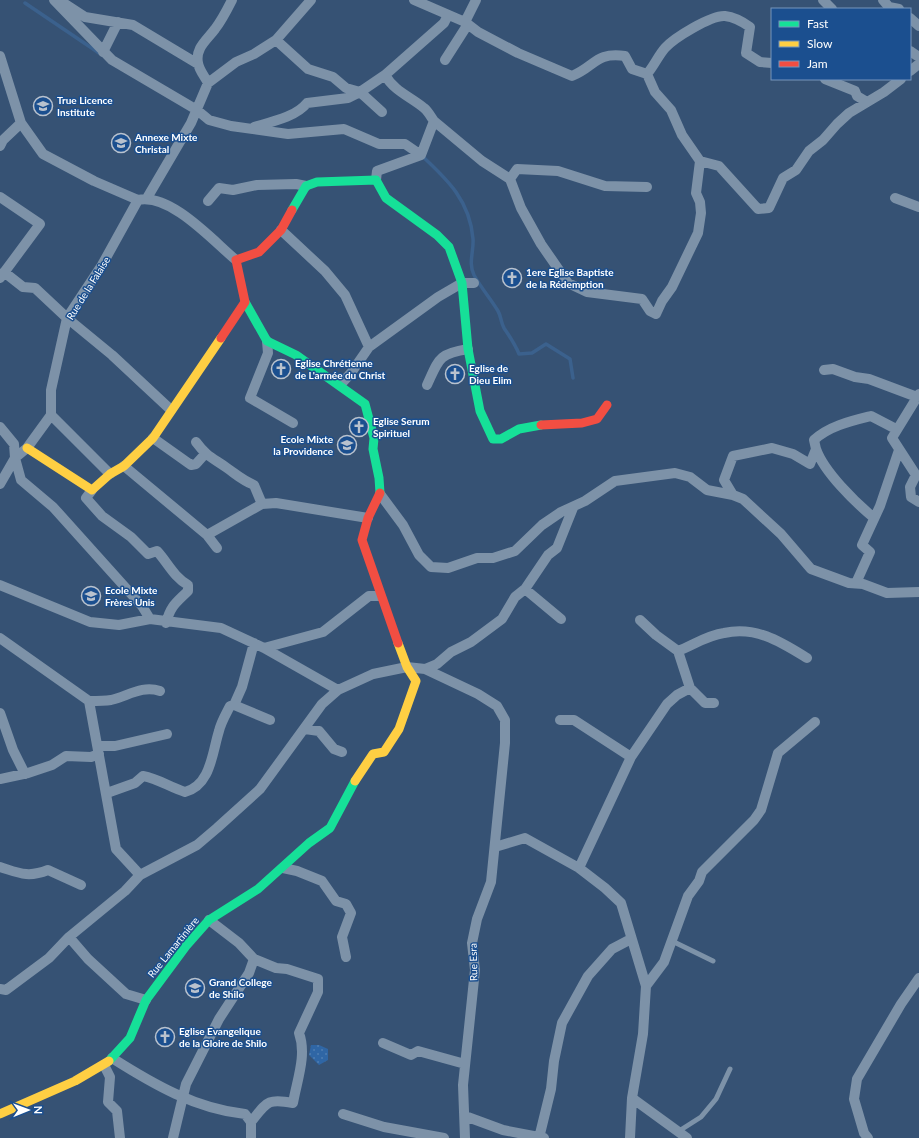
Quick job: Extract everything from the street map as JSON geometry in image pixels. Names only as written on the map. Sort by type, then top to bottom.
[{"type":"street","points":[[54,0],[103,52],[148,82],[196,110],[209,120],[231,126],[288,134],[344,129],[379,144],[405,144],[421,155]]},
{"type":"street","points":[[59,0],[85,17],[133,25],[150,33],[198,64]]},
{"type":"street","points":[[232,0],[215,29],[204,40],[197,54],[198,64],[208,83],[236,62],[254,54],[276,40],[311,0]]},
{"type":"street","points":[[414,0],[466,23],[478,32],[518,54],[572,76],[586,70],[591,62],[600,58],[612,54],[625,56],[632,69],[647,74],[655,92],[671,110],[682,135],[700,161],[719,166],[758,209],[769,208],[783,178],[796,170],[809,152],[849,113],[884,92],[900,80]]},
{"type":"street","points":[[445,60],[466,23],[476,0]]},
{"type":"street","points":[[823,0],[831,8]]},
{"type":"street","points":[[883,0],[889,7],[894,8]]},
{"type":"street","points":[[248,128],[295,113],[302,110],[308,103],[348,98],[360,92],[384,75],[444,23],[448,15]]},
{"type":"street","points":[[647,74],[664,49],[675,38],[703,22],[724,16],[741,21],[750,27],[746,52],[760,62],[771,63]]},
{"type":"street","points":[[911,19],[919,26]]},
{"type":"street","points":[[103,52],[118,22]]},
{"type":"street","points":[[276,40],[308,69],[333,77],[346,88],[360,92],[382,112]]},
{"type":"street","points":[[0,56],[21,123],[43,154],[94,181],[143,199],[168,205],[216,241],[236,260],[245,302],[267,341],[268,353],[250,398],[293,423]]},
{"type":"street","points":[[384,75],[388,82],[409,99],[424,108],[434,121],[482,162],[510,179],[521,208],[541,244],[568,283],[586,292],[642,299],[650,311],[656,314],[662,301],[672,287],[698,233],[701,213],[700,202],[696,193],[700,161]]},
{"type":"street","points":[[828,80],[855,91],[857,96],[867,102]]},
{"type":"street","name":"Rue de la Falaise","points":[[50,415],[51,390],[67,318],[143,199],[196,110],[208,83]]},
{"type":"street","points":[[434,121],[421,155],[377,171],[376,180],[386,198],[406,214],[437,235],[448,247],[462,283],[468,349],[480,411],[493,439],[501,439],[519,429],[538,424],[582,423],[597,419],[607,405]]},
{"type":"street","points":[[0,146],[3,140],[21,123]]},
{"type":"street","points":[[510,179],[517,169],[558,171],[605,186],[647,187]]},
{"type":"street","points":[[208,201],[219,188],[224,187],[233,190],[257,184],[296,184],[306,186],[317,182],[376,180]]},
{"type":"street","points":[[236,260],[259,252],[281,230],[306,186]]},
{"type":"street","points":[[0,197],[40,224],[2,275],[23,287],[35,288],[67,318],[112,354],[171,410]]},
{"type":"street","points":[[895,198],[919,207]]},
{"type":"street","points":[[281,230],[325,271],[345,295],[369,347]]},
{"type":"street","points":[[340,385],[351,373],[369,347],[425,306],[462,283],[474,283]]},
{"type":"street","points":[[166,623],[170,610],[175,602],[188,591],[188,585],[178,579],[170,570],[166,561],[156,551],[148,554],[131,537],[102,516],[86,498],[92,490],[110,474],[124,466],[153,438],[245,302]]},
{"type":"street","points":[[267,341],[296,354],[365,404],[374,438],[373,449],[379,478],[380,494],[368,518],[362,540],[380,596],[407,667]]},
{"type":"street","points":[[427,385],[438,362],[450,352],[468,349]]},
{"type":"street","points":[[824,370],[833,370],[856,377],[869,379],[918,396],[896,429],[892,438],[916,475],[910,487],[911,497],[919,502]]},
{"type":"street","points":[[0,484],[15,458],[27,448],[50,415],[110,474]]},
{"type":"street","points":[[874,518],[859,505],[824,466],[816,449],[814,440],[821,433],[848,422],[871,416],[896,429]]},
{"type":"street","points":[[0,427],[14,444],[15,458],[21,480],[52,507],[142,606],[150,619]]},
{"type":"street","points":[[153,438],[191,465],[196,464],[205,454]]},
{"type":"street","points":[[196,442],[205,454],[228,468],[241,480],[254,485],[262,504]]},
{"type":"street","points":[[27,448],[92,490]]},
{"type":"street","points":[[733,495],[724,480],[733,456],[772,448],[793,454],[810,464],[816,449]]},
{"type":"street","points":[[856,583],[870,552],[862,545],[874,518],[899,450]]},
{"type":"street","points":[[124,466],[207,535],[217,548]]},
{"type":"street","points":[[380,494],[403,525],[419,555],[431,567],[448,568],[477,558],[493,558],[515,551],[542,525],[561,512],[573,508],[615,481],[675,473],[690,477],[707,490],[733,495],[743,499],[781,534],[811,569],[849,583],[856,583],[887,592],[919,592]]},
{"type":"street","points":[[207,535],[262,504],[276,503],[368,518]]},
{"type":"street","points":[[0,989],[6,990],[49,958],[69,937],[124,891],[140,875],[197,845],[217,828],[260,789],[322,704],[338,690],[373,674],[407,667],[424,669],[437,664],[452,652],[471,642],[502,619],[515,597],[525,589],[548,555],[557,548],[573,508]]},
{"type":"street","points":[[0,585],[90,622],[119,625],[150,619],[166,623],[221,628],[264,648],[338,690]]},
{"type":"street","points":[[525,589],[561,620]]},
{"type":"street","points":[[264,648],[323,632],[369,596],[380,596]]},
{"type":"street","points":[[640,620],[656,635],[678,651],[690,688],[705,703],[714,703]]},
{"type":"street","points":[[678,651],[724,633],[743,631],[781,641],[807,658]]},
{"type":"street","points":[[0,638],[89,701],[112,699],[128,693],[151,688],[160,691]]},
{"type":"street","points":[[107,792],[135,783],[143,776],[163,781],[168,786],[185,792],[194,789],[210,766],[222,720],[230,706],[234,705],[242,687],[254,643]]},
{"type":"street","name":"Rue Lamartinière","points":[[0,1114],[75,1082],[104,1065],[130,1038],[146,1000],[186,946],[209,920],[258,889],[309,843],[330,828],[358,776],[373,754],[384,752],[399,729],[416,681],[407,667]]},
{"type":"street","name":"Rue Esra","points":[[424,669],[478,694],[497,706],[505,720],[503,765],[495,830],[495,847],[491,882],[477,919],[472,943],[475,970],[463,1085],[465,1138]]},
{"type":"street","points":[[579,868],[631,757],[667,704],[690,688]]},
{"type":"street","points":[[89,701],[107,792],[116,849],[140,875]]},
{"type":"street","points":[[234,705],[270,720]]},
{"type":"street","points":[[0,713],[13,750],[25,774]]},
{"type":"street","points":[[560,720],[574,720],[631,757]]},
{"type":"street","points":[[646,986],[664,962],[688,896],[702,872],[713,859],[744,831],[761,810],[778,753],[814,722]]},
{"type":"street","points":[[305,729],[319,731],[334,748],[342,752]]},
{"type":"street","points":[[0,780],[52,765],[66,756],[91,757],[99,750],[167,734]]},
{"type":"street","points":[[495,847],[526,838],[579,868],[605,888],[621,903],[646,986],[643,1034],[632,1098],[630,1138]]},
{"type":"street","points":[[0,867],[19,873],[35,875],[48,870],[81,885]]},
{"type":"street","points":[[282,868],[297,871],[322,881],[336,901],[346,904],[350,913],[342,937],[346,956]]},
{"type":"street","points":[[209,920],[239,943],[254,959],[276,968],[287,969],[318,979],[318,992],[299,1033],[303,1043],[301,1063],[293,1103],[275,1100],[266,1104],[251,1122]]},
{"type":"street","points":[[69,937],[88,959],[126,994],[146,1000]]},
{"type":"street","points":[[465,1116],[503,1130],[541,1137],[562,1023],[588,976],[612,949],[631,938]]},
{"type":"street","points":[[173,1138],[186,1084],[207,1041],[249,973],[254,959]]},
{"type":"street","points":[[864,1136],[854,1099],[857,1080],[919,978]]},
{"type":"street","points":[[383,1043],[411,1055],[418,1051],[465,1064]]},
{"type":"street","points":[[112,1058],[140,1076],[183,1098],[214,1109],[245,1114],[251,1122],[251,1138]]},
{"type":"street","points":[[104,1065],[110,1077],[108,1102],[118,1111],[120,1138]]},
{"type":"street","points":[[632,1098],[683,1135]]},
{"type":"street","points":[[343,1114],[384,1127],[444,1138]]},
{"type":"lane","points":[[672,941],[713,960]]},
{"type":"lane","points":[[683,1135],[716,1099],[730,1069]]},
{"type":"shaded area","points":[[311,1045],[319,1045],[328,1049],[328,1060],[319,1065],[309,1055]]},
{"type":"waterway","points":[[25,3],[99,53]]},
{"type":"waterway","points":[[421,155],[449,183],[462,202],[471,226],[473,239],[471,262],[472,270],[498,311],[503,326],[519,354],[532,353],[546,344],[570,359],[573,378]]},
{"type":"traffic: fast","points":[[292,210],[306,186],[317,182],[376,180],[386,198],[437,235],[449,247],[462,283],[468,349],[480,411],[493,439],[501,439],[519,429],[541,425]]},
{"type":"traffic: fast","points":[[245,302],[267,341],[296,355],[365,404],[374,438],[373,449],[379,478],[380,493]]},
{"type":"traffic: fast","points":[[109,1061],[130,1038],[146,1000],[186,946],[209,920],[258,889],[309,843],[330,828],[355,781]]},
{"type":"traffic: slow","points":[[27,448],[92,490],[110,474],[124,466],[153,438],[221,338]]},
{"type":"traffic: slow","points":[[355,781],[373,754],[384,752],[399,729],[416,681],[407,667],[398,643]]},
{"type":"traffic: slow","points":[[0,1114],[75,1081],[109,1061]]},
{"type":"traffic: jam","points":[[221,338],[245,302],[236,260],[259,252],[281,230],[292,210]]},
{"type":"traffic: jam","points":[[541,425],[582,423],[597,419],[607,405]]},
{"type":"traffic: jam","points":[[380,493],[368,518],[362,540],[398,643]]},
{"type":"place","name":"True Licence Institute","points":[[43,106]]},
{"type":"place","name":"Annexe Mixte Christal","points":[[121,143]]},
{"type":"place","name":"1ere Eglise Baptiste de la Rédemption","points":[[512,278]]},
{"type":"place","name":"Eglise Chrétienne de L'armée du Christ","points":[[281,369]]},
{"type":"place","name":"Eglise de Dieu Elim","points":[[455,374]]},
{"type":"place","name":"Eglise Serum Spirituel","points":[[359,427]]},
{"type":"place","name":"Ecole Mixte la Providence","points":[[347,445]]},
{"type":"place","name":"Ecole Mixte Frères Unis","points":[[91,596]]},
{"type":"place","name":"Grand College de Shilo","points":[[195,988]]},
{"type":"place","name":"Eglise Evangelique de la Gloire de Shilo","points":[[165,1037]]}]
